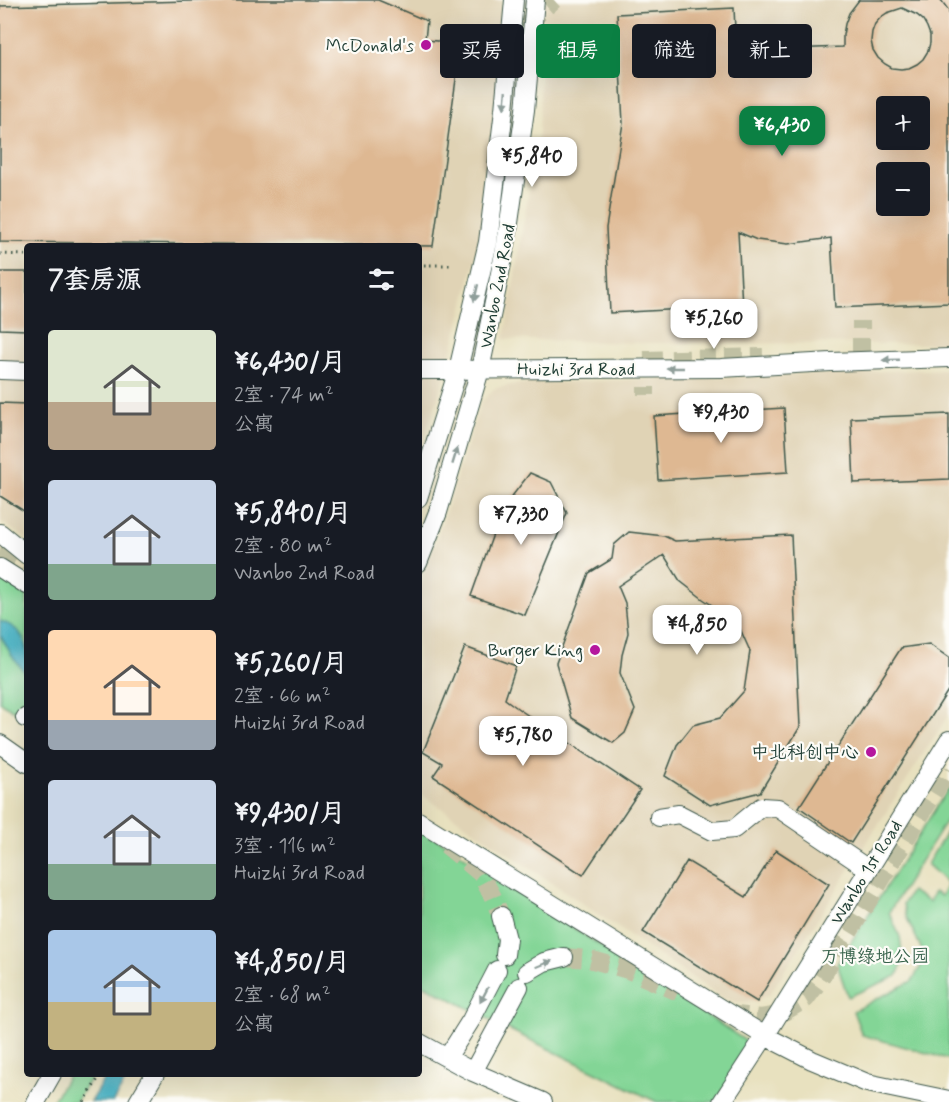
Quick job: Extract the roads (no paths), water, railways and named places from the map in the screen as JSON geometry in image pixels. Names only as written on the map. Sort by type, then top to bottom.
[{"type":"street","name":"Wanbo 2nd Road","points":[[422,485],[458,370],[488,242],[504,110],[514,0]]},
{"type":"street","name":"Wanbo 2nd Road","points":[[422,553],[438,512],[480,370],[506,244],[525,110],[535,0]]},
{"type":"street","name":"Huizhi 3rd Road","points":[[422,370],[721,368],[949,358]]},
{"type":"street","points":[[0,370],[24,370]]},
{"type":"street","points":[[0,533],[24,553]]},
{"type":"street","points":[[0,546],[24,563]]},
{"type":"street","points":[[0,568],[24,583]]},
{"type":"street","name":"Wanbo 1st Road","points":[[722,1102],[949,740]]},
{"type":"street","points":[[0,744],[24,761]]},
{"type":"street","points":[[659,817],[679,814],[712,831],[734,830],[761,807],[777,808],[868,869]]},
{"type":"street","points":[[422,823],[765,1036],[812,1060],[867,1083],[949,1100]]},
{"type":"street","points":[[447,1058],[471,1020],[501,962],[507,939],[501,916]]},
{"type":"street","points":[[473,1072],[523,980],[544,962],[564,957]]},
{"type":"street","points":[[422,1044],[473,1072],[543,1102]]},
{"type":"street","points":[[36,1102],[50,1077]]},
{"type":"street","points":[[138,1102],[153,1077]]},
{"type":"water","points":[[0,621],[21,635],[24,642],[24,671],[14,659],[0,635]]},
{"type":"water","points":[[105,1077],[128,1077],[113,1102],[90,1102]]},
{"type":"tunnel","points":[[530,26],[530,21],[554,0]]},
{"type":"tunnel","points":[[861,321],[861,356]]},
{"type":"tunnel","points":[[644,360],[763,357]]},
{"type":"tunnel","points":[[646,360],[646,395]]},
{"type":"tunnel","points":[[0,550],[24,560]]},
{"type":"tunnel","points":[[729,1014],[761,1018],[779,1015],[806,999],[820,980],[949,769]]},
{"type":"tunnel","points":[[446,845],[480,873],[501,916]]},
{"type":"tunnel","points":[[564,957],[589,959],[628,970],[678,992]]},
{"type":"place","name":"McDonald's","points":[[426,45]]},
{"type":"place","name":"Burger King","points":[[595,650]]},
{"type":"place","name":"中北科创中心","points":[[871,752]]},
{"type":"park label","name":"万博绿地公园","points":[[875,956]]}]
